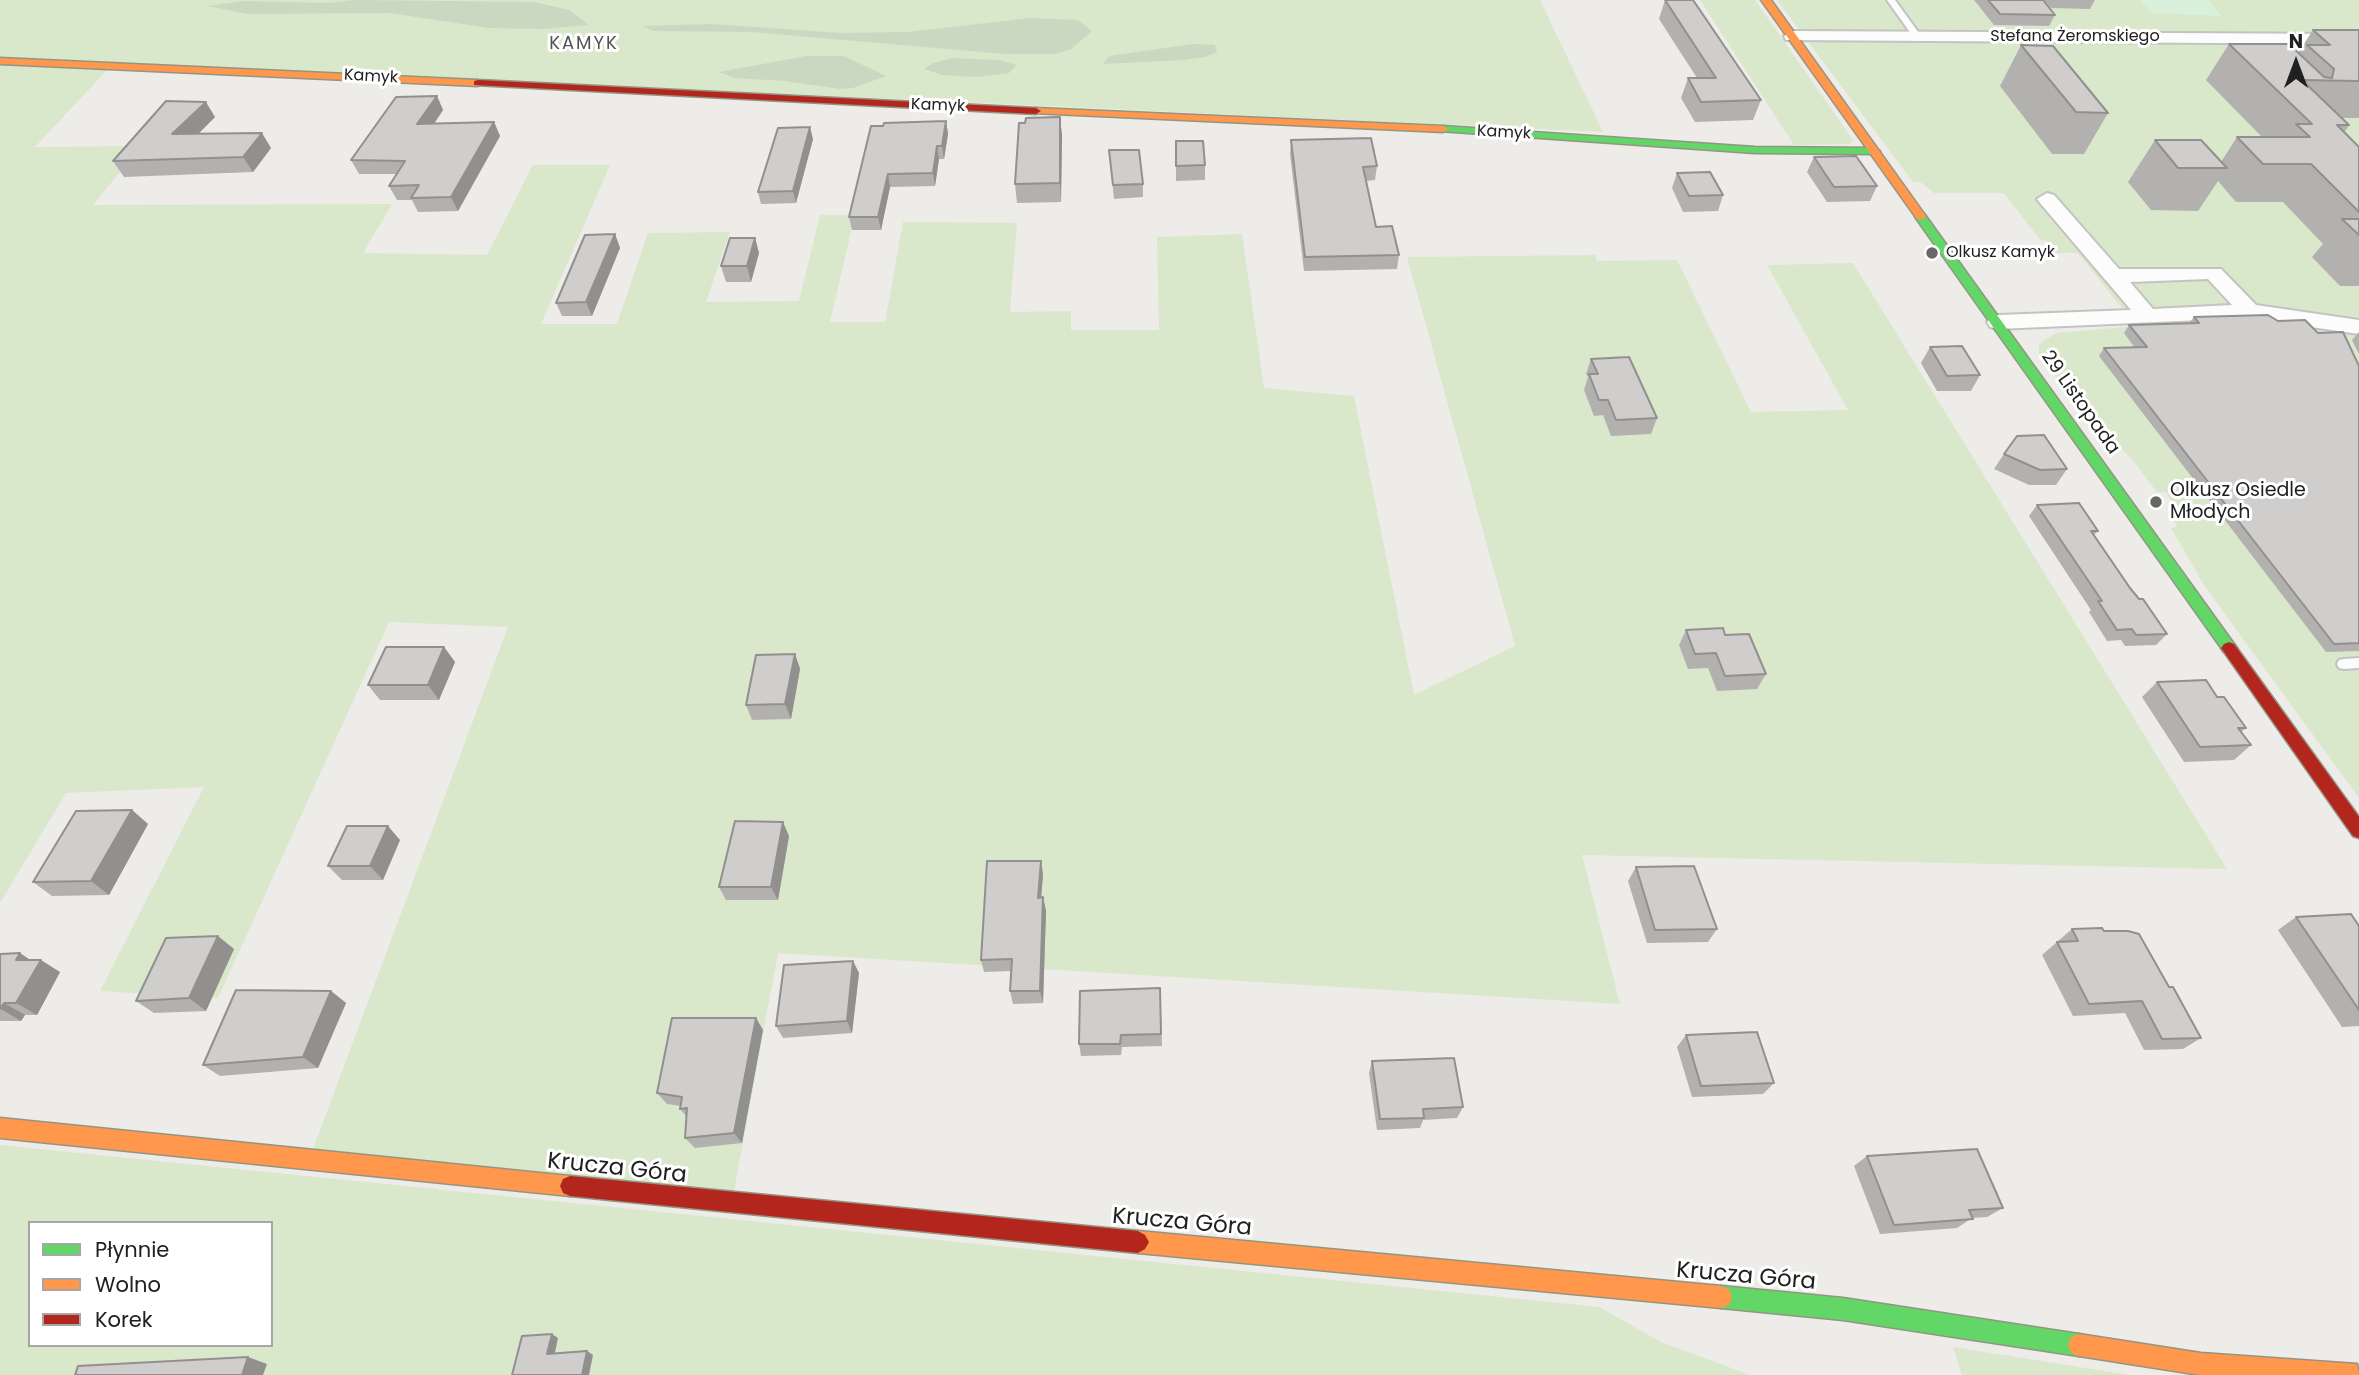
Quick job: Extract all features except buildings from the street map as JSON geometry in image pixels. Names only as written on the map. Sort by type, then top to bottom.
[{"type":"street","name":"29 Listopada","points":[[1766,0],[2359,831]]},
{"type":"street","name":"Stefana Żeromskiego","points":[[1792,36],[2233,42],[2359,38]]},
{"type":"street","name":"Kamyk","points":[[0,61],[280,72],[787,99],[1504,132],[1755,150],[1875,151]]},
{"type":"street","points":[[2047,199],[2147,315]]},
{"type":"street","points":[[2112,276],[2214,273],[2249,311]]},
{"type":"street","points":[[1997,323],[2249,311],[2345,328]]},
{"type":"street","name":"Krucza Góra","points":[[0,1128],[726,1203],[1843,1309],[2201,1364],[2357,1375]]},
{"type":"lane","points":[[1891,0],[1917,36]]},
{"type":"green space","points":[[0,0],[1540,0],[1603,132],[0,57]]},
{"type":"green space","points":[[353,0],[535,2],[569,10],[589,25],[542,29],[489,28],[390,13],[247,14],[208,6],[244,1],[328,3]]},
{"type":"green space","points":[[1700,0],[1755,0],[1853,140],[1849,144],[1794,145]]},
{"type":"green space","points":[[1777,0],[2359,0],[2359,798],[2206,588],[2171,528],[2177,527],[2170,510],[2178,509],[2165,492],[2157,492],[2132,459],[2083,414],[2039,354],[2039,344],[2056,333],[2136,326],[2078,253],[2055,253],[2045,240],[2041,241],[2004,193],[1934,193],[1922,183],[1913,182]]},
{"type":"green space","points":[[2140,0],[2208,0],[2222,16],[2151,13]]},
{"type":"green space","points":[[1030,18],[1078,20],[1092,31],[1071,49],[1056,54],[1005,54],[752,32],[653,31],[643,26],[712,24],[840,33],[908,32]]},
{"type":"green space","points":[[1194,44],[1215,45],[1217,52],[1184,60],[1103,64],[1109,56]]},
{"type":"green space","points":[[807,56],[844,56],[886,76],[853,88],[840,89],[785,81],[735,78],[719,72]]},
{"type":"green space","points":[[952,58],[999,60],[1017,65],[1009,73],[976,77],[942,75],[924,69],[933,63]]},
{"type":"green space","points":[[0,65],[108,69],[35,147],[141,146],[93,205],[392,204],[363,253],[487,255],[533,165],[610,165],[541,324],[617,324],[648,233],[730,232],[706,302],[799,301],[820,215],[855,215],[830,322],[885,322],[903,222],[1017,223],[1010,312],[1071,311],[1071,330],[1159,330],[1157,237],[1242,234],[1264,388],[1354,396],[1414,695],[1515,646],[1407,257],[1595,255],[1597,261],[1677,260],[1751,412],[1848,410],[1767,265],[1853,263],[2227,869],[1582,855],[1620,1004],[778,953],[734,1191],[313,1149],[508,627],[389,622],[218,998],[100,991],[204,787],[66,793],[0,903]]},
{"type":"green space","points":[[0,1145],[1599,1307],[1661,1342],[1750,1375],[0,1375]]},
{"type":"green space","points":[[1953,1347],[2130,1375],[1962,1375]]},
{"type":"traffic: fast","points":[[1443,129],[1755,150],[1875,151]]},
{"type":"traffic: fast","points":[[1921,217],[2229,648]]},
{"type":"traffic: fast","points":[[1721,1297],[1843,1309],[2079,1345]]},
{"type":"traffic: slow","points":[[1766,0],[1921,217]]},
{"type":"traffic: slow","points":[[0,61],[478,83]]},
{"type":"traffic: slow","points":[[1036,111],[1443,129]]},
{"type":"traffic: slow","points":[[0,1128],[570,1186]]},
{"type":"traffic: slow","points":[[1138,1242],[1721,1297]]},
{"type":"traffic: slow","points":[[2079,1345],[2201,1364],[2357,1375]]},
{"type":"traffic: jam","points":[[478,83],[1036,111]]},
{"type":"traffic: jam","points":[[2229,648],[2359,831]]},
{"type":"traffic: jam","points":[[570,1186],[1138,1242]]},
{"type":"place","name":"Olkusz Kamyk","points":[[1932,253]]},
{"type":"place","name":"Olkusz Osiedle Młodych","points":[[2156,502]]},
{"type":"district","name":"KAMYK","points":[[584,44]]}]
